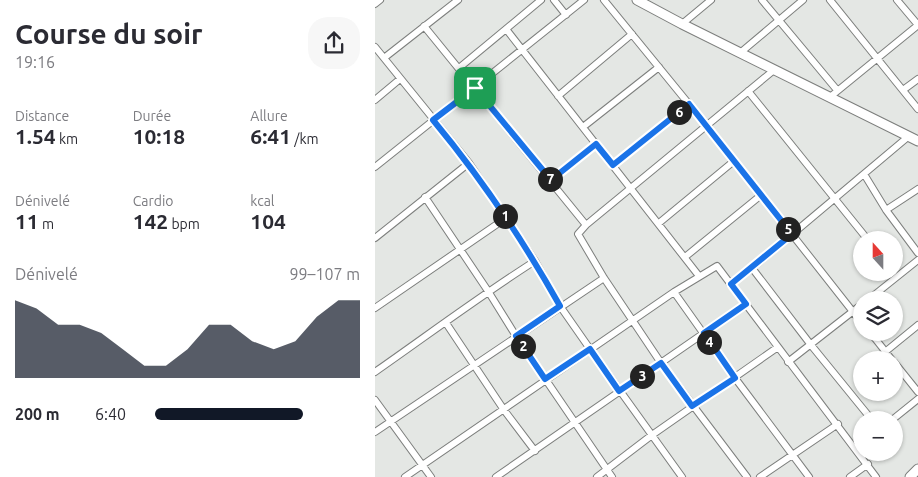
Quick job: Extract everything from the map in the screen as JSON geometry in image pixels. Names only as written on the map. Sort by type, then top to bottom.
[{"type":"main road","points":[[637,0],[918,141]]},
{"type":"main road","points":[[910,477],[918,469]]},
{"type":"street","points":[[375,4],[380,0]]},
{"type":"street","points":[[384,58],[458,0]]},
{"type":"street","points":[[459,68],[541,0]]},
{"type":"street","points":[[554,0],[566,15]]},
{"type":"street","points":[[375,167],[585,0]]},
{"type":"street","points":[[604,0],[706,125],[853,312],[788,362]]},
{"type":"street","points":[[698,0],[703,6]]},
{"type":"street","points":[[682,24],[711,0]]},
{"type":"street","points":[[762,0],[837,90]]},
{"type":"street","points":[[740,53],[803,0]]},
{"type":"street","points":[[829,0],[918,109]]},
{"type":"street","points":[[830,97],[918,25],[897,0]]},
{"type":"street","points":[[424,26],[586,225]]},
{"type":"street","points":[[506,29],[699,276]]},
{"type":"street","points":[[557,96],[632,34]]},
{"type":"street","points":[[375,47],[469,163],[535,262],[560,306],[682,477]]},
{"type":"street","points":[[583,127],[659,67]]},
{"type":"street","points":[[747,477],[661,363],[604,278],[578,234],[586,225],[774,70]]},
{"type":"street","points":[[903,90],[918,78]]},
{"type":"street","points":[[375,100],[400,79]]},
{"type":"street","points":[[747,91],[861,231]]},
{"type":"street","points":[[613,165],[689,104]]},
{"type":"street","points":[[731,284],[909,136]]},
{"type":"street","points":[[551,180],[596,144]]},
{"type":"street","points":[[659,223],[734,161]]},
{"type":"street","points":[[375,238],[469,163]]},
{"type":"street","points":[[863,174],[886,210],[918,252]]},
{"type":"street","points":[[886,210],[918,189]]},
{"type":"street","points":[[685,257],[761,196]]},
{"type":"street","points":[[425,197],[516,336],[613,477]]},
{"type":"street","points":[[375,308],[506,218]]},
{"type":"street","points":[[903,270],[918,260]]},
{"type":"street","points":[[375,372],[446,323],[488,291],[535,262]]},
{"type":"street","points":[[405,477],[504,410],[545,379],[674,292],[717,266],[788,362],[853,440]]},
{"type":"street","points":[[752,268],[865,411]]},
{"type":"street","points":[[375,432],[604,278]]},
{"type":"street","points":[[878,291],[888,281]]},
{"type":"street","points":[[674,292],[809,477]]},
{"type":"street","points":[[496,477],[746,304]]},
{"type":"street","points":[[446,323],[504,410],[535,451]]},
{"type":"street","points":[[886,351],[918,325]]},
{"type":"street","points":[[597,477],[606,468],[692,406],[778,347]]},
{"type":"street","points":[[903,373],[918,392]]},
{"type":"street","points":[[903,411],[918,399]]},
{"type":"street","points":[[375,400],[431,477]]},
{"type":"street","points":[[760,477],[838,424]]},
{"type":"street","points":[[866,461],[877,477]]},
{"type":"street","points":[[850,477],[868,464]]},
{"type":"route","points":[[475,88],[551,180],[596,144],[613,165],[689,104],[792,234],[731,284],[746,304],[704,333],[735,378],[692,406],[661,363],[619,391],[590,349],[545,379],[516,336],[560,306],[535,262],[469,163],[433,120],[475,88]]}]
